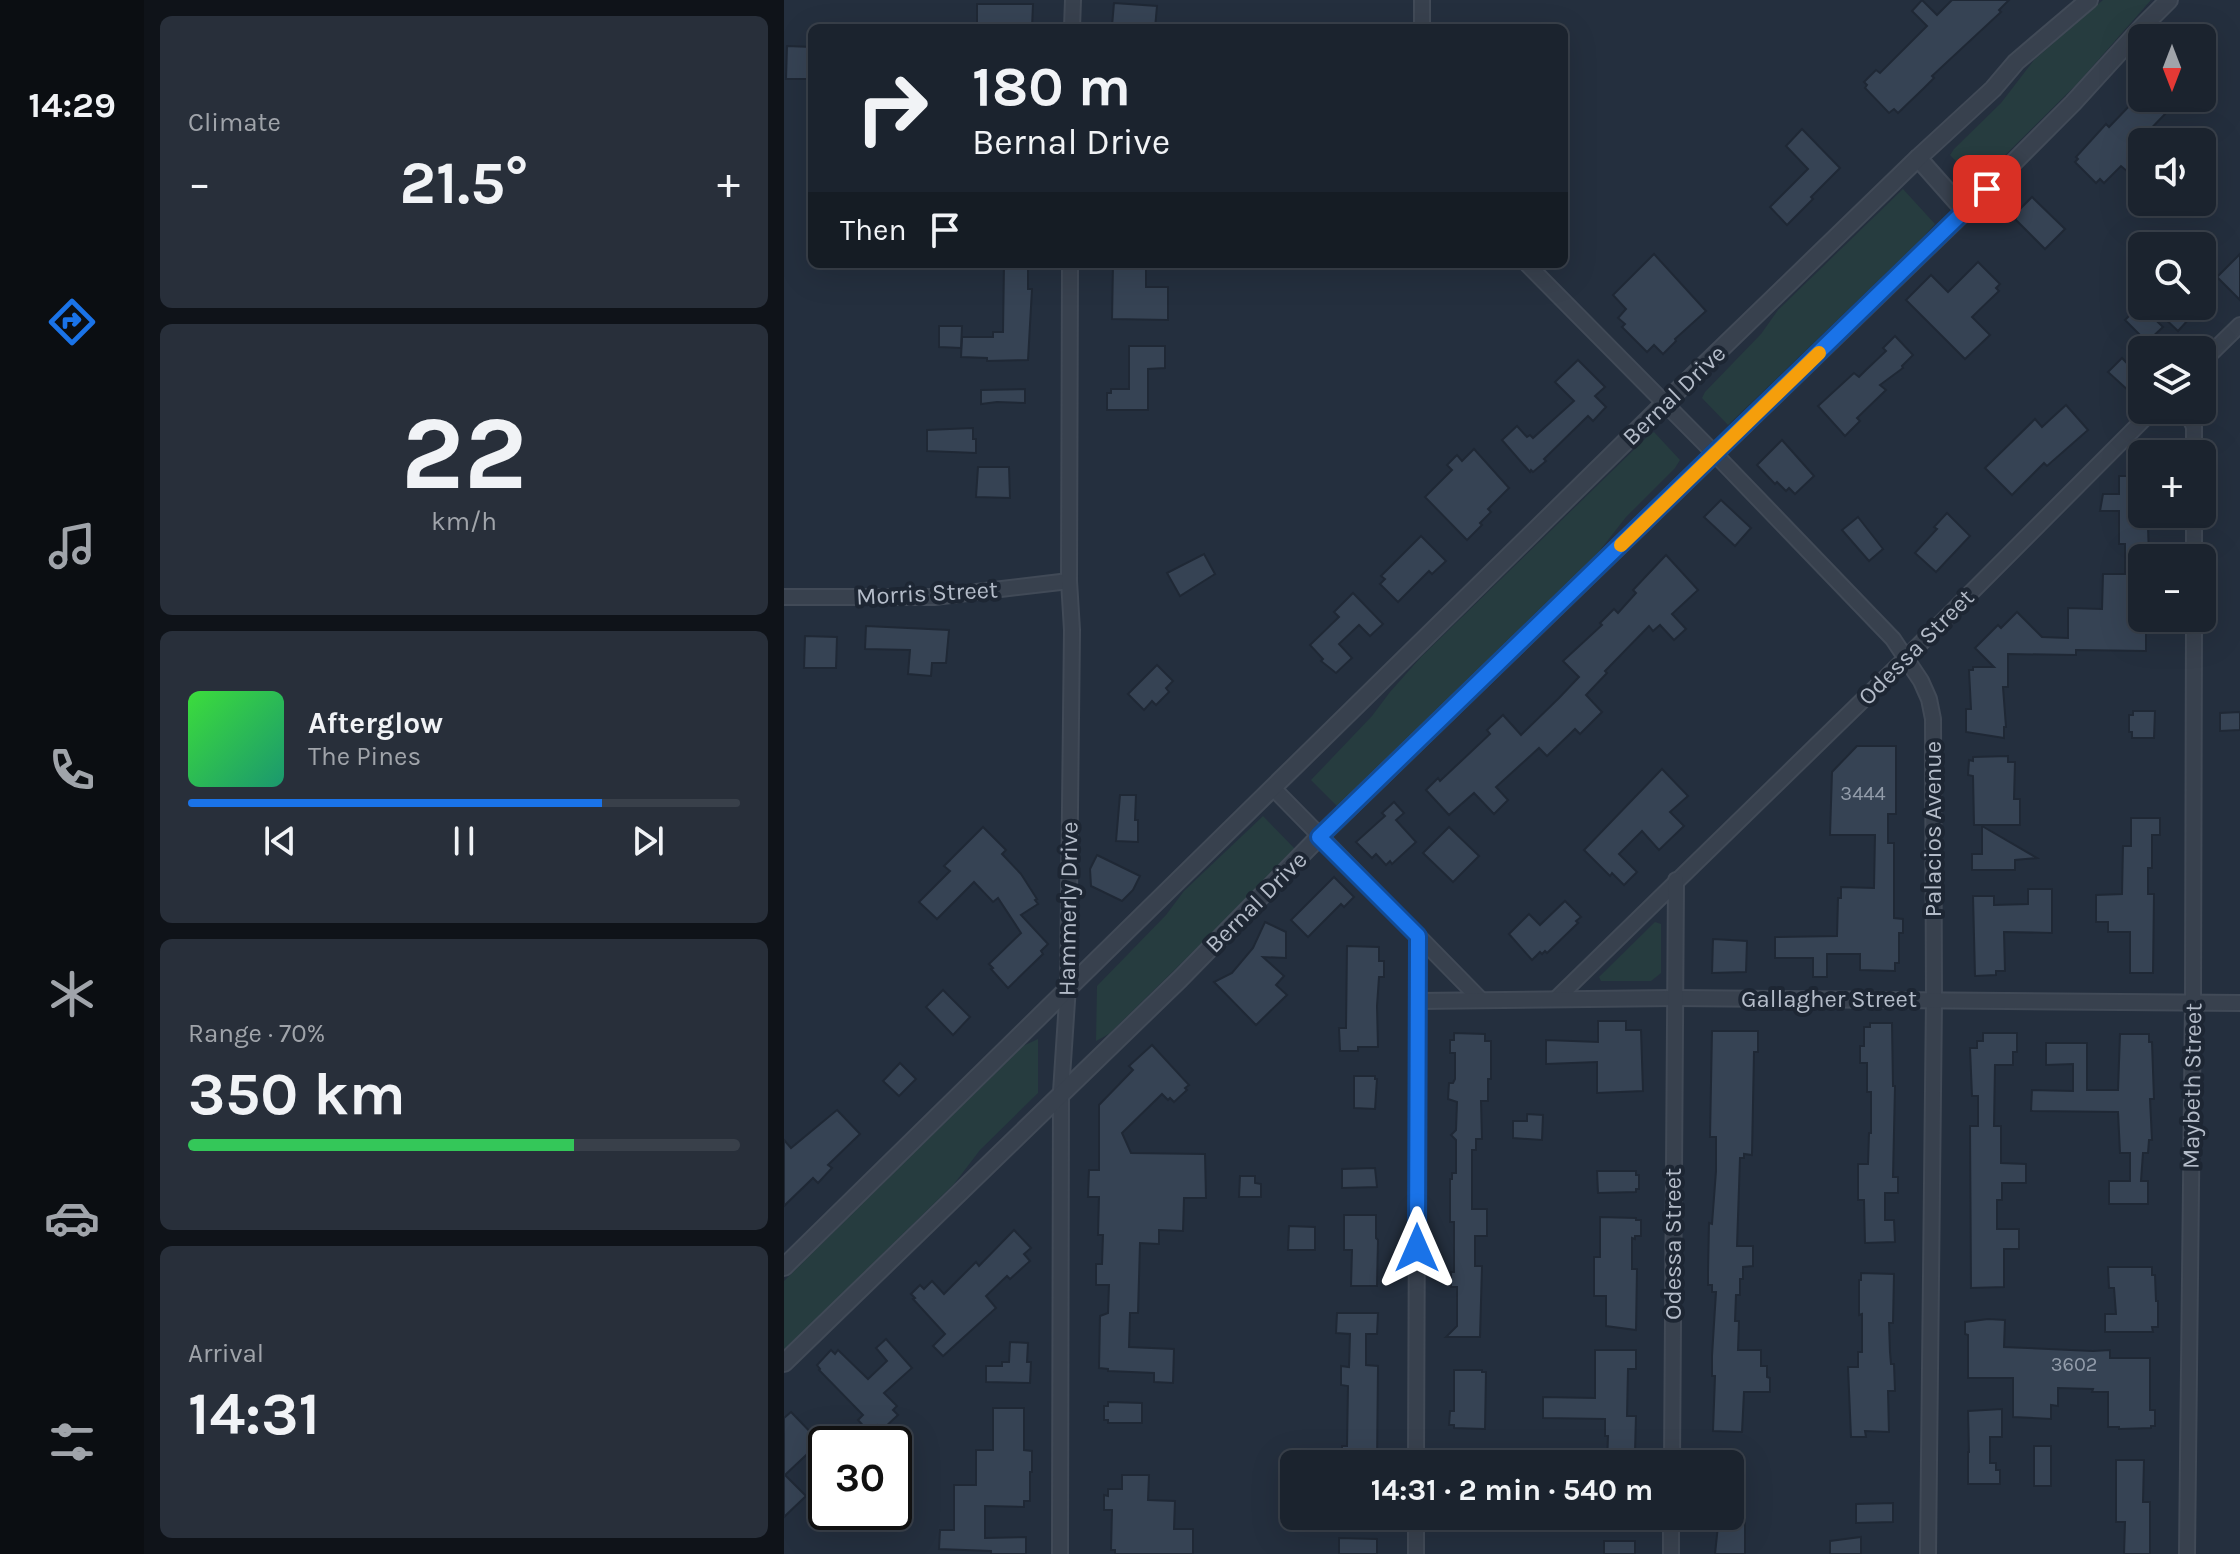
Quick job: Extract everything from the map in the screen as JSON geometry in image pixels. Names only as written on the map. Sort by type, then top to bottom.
[{"type":"street","points":[[1072,24],[1073,0]]},
{"type":"street","points":[[1422,0],[1422,24]]},
{"type":"street","name":"Bernal Drive","points":[[784,1267],[1665,403],[1993,89],[2016,62],[2089,0]]},
{"type":"street","name":"Bernal Drive","points":[[784,1363],[1180,979],[1319,837],[1965,211],[2073,103],[2169,0]]},
{"type":"street","points":[[1918,158],[1965,211]]},
{"type":"street","name":"Hammerly Drive","points":[[1060,1554],[1061,1092],[1068,986],[1072,630],[1069,581],[1070,268]]},
{"type":"street","name":"Palacios Avenue","points":[[1531,268],[1893,639],[1907,657],[1929,699],[1933,719],[1934,1000],[1928,1554]]},
{"type":"street","points":[[2216,348],[2240,325]]},
{"type":"street","name":"Odessa Street","points":[[1556,999],[1907,657],[2139,424]]},
{"type":"street","name":"Morris Street","points":[[784,597],[934,597],[1069,581]]},
{"type":"street","name":"Maybeth Street","points":[[2187,1554],[2194,632]]},
{"type":"street","points":[[1273,788],[1481,1000]]},
{"type":"street","name":"Odessa Street","points":[[1672,1450],[1676,880]]},
{"type":"street","points":[[1416,1450],[1418,936]]},
{"type":"street","name":"Gallagher Street","points":[[1418,1001],[1675,998],[2240,1003]]},
{"type":"street","points":[[1416,1530],[1416,1554]]},
{"type":"street","points":[[1671,1530],[1671,1554]]},
{"type":"green space","points":[[2103,0],[2151,0],[2078,83],[1977,183],[1950,155],[2001,103],[2034,60]]},
{"type":"green space","points":[[1903,189],[1935,224],[1728,425],[1702,398],[1705,392],[1761,334],[1778,310]]},
{"type":"green space","points":[[1654,432],[1680,460],[1675,468],[1626,517],[1594,558],[1338,807],[1311,780],[1372,716],[1421,657]]},
{"type":"green space","points":[[1263,816],[1295,849],[1289,858],[1109,1034],[1096,1041],[1097,986],[1166,915],[1184,891]]},
{"type":"green space","points":[[1655,922],[1661,924],[1661,973],[1651,981],[1601,981],[1599,977]]},
{"type":"green space","points":[[1038,1039],[1038,1093],[980,1150],[954,1184],[784,1350],[784,1281],[1023,1046]]},
{"type":"building","points":[[1922,0],[1937,15],[1952,0],[2009,0],[1999,10],[2001,12],[1932,76],[1934,78],[1898,113],[1894,109],[1889,113],[1865,88],[1867,85],[1864,82],[1876,70],[1880,73],[1927,26],[1912,11]]},
{"type":"building","points":[[1114,3],[1157,6],[1155,24],[1112,24]]},
{"type":"building","points":[[977,4],[1033,4],[1032,24],[977,24]]},
{"type":"building","points":[[787,46],[808,47],[808,79],[786,79]]},
{"type":"building","points":[[2128,107],[2128,112],[2167,112],[2152,128],[2128,128],[2128,172],[2121,166],[2104,183],[2100,179],[2096,183],[2075,162],[2076,157],[2106,124],[2109,127]]},
{"type":"building","points":[[1802,129],[1840,168],[1787,225],[1770,207],[1808,169],[1786,146]]},
{"type":"building","points":[[2032,197],[2065,229],[2045,249],[2014,215]]},
{"type":"building","points":[[1654,254],[1706,311],[1663,354],[1654,345],[1647,352],[1622,327],[1625,324],[1618,318],[1626,309],[1613,295]]},
{"type":"building","points":[[2240,254],[2240,300],[2217,277]]},
{"type":"building","points":[[1978,262],[2000,284],[1996,288],[1999,291],[1972,317],[1990,335],[1965,359],[1906,300],[1931,275],[1948,292]]},
{"type":"building","points":[[1004,268],[1028,268],[1028,289],[1032,289],[1028,360],[987,361],[987,358],[961,357],[962,337],[993,337],[993,332],[1003,332]]},
{"type":"building","points":[[1113,268],[1146,268],[1146,287],[1168,287],[1168,320],[1112,319]]},
{"type":"building","points":[[2128,317],[2128,320],[2156,320],[2163,327],[2153,336],[2141,336],[2125,320]]},
{"type":"building","points":[[2166,320],[2188,320],[2178,331]]},
{"type":"building","points":[[939,326],[962,326],[961,348],[939,347]]},
{"type":"building","points":[[1895,336],[1913,355],[1903,368],[1880,385],[1886,390],[1857,418],[1860,421],[1845,436],[1818,406],[1854,373],[1859,377],[1886,351],[1883,348]]},
{"type":"building","points":[[1129,346],[1165,346],[1165,368],[1148,369],[1148,410],[1107,410],[1107,393],[1111,393],[1111,389],[1129,389]]},
{"type":"building","points":[[2122,358],[2128,364],[2128,390],[2108,372]]},
{"type":"building","points":[[1578,360],[1605,387],[1595,396],[1606,407],[1593,421],[1588,416],[1544,459],[1546,461],[1530,472],[1502,440],[1517,426],[1527,437],[1530,435],[1533,438],[1574,401],[1555,382]]},
{"type":"building","points":[[1025,389],[1025,403],[981,404],[981,390]]},
{"type":"building","points":[[2066,405],[2088,430],[2047,466],[2044,463],[2012,495],[1985,468],[2035,419],[2042,427]]},
{"type":"building","points":[[973,428],[976,453],[927,451],[927,430]]},
{"type":"building","points":[[1782,440],[1814,476],[1795,494],[1789,488],[1786,491],[1777,482],[1775,484],[1757,465]]},
{"type":"building","points":[[1474,449],[1509,488],[1488,509],[1491,512],[1467,540],[1425,497],[1452,470],[1447,465],[1457,455],[1462,461]]},
{"type":"building","points":[[978,467],[1009,467],[1010,498],[976,497]]},
{"type":"building","points":[[2119,476],[2128,476],[2128,528],[2148,528],[2149,544],[2128,544],[2128,632],[2146,632],[2146,651],[2076,650],[2076,655],[2008,654],[2008,687],[2003,687],[2004,738],[1966,732],[1966,709],[1971,709],[1969,670],[1973,667],[1994,667],[1975,648],[1998,625],[2001,628],[2017,612],[2042,637],[2068,638],[2068,608],[2102,609],[2103,574],[2125,574],[2125,544],[2119,544],[2119,511],[2100,511],[2103,494],[2119,494]]},
{"type":"building","points":[[1721,500],[1751,528],[1735,546],[1704,517]]},
{"type":"building","points":[[1947,513],[1970,536],[1936,572],[1915,553]]},
{"type":"building","points":[[1858,517],[1883,549],[1869,561],[1842,530]]},
{"type":"building","points":[[1421,536],[1446,561],[1432,574],[1429,571],[1398,602],[1380,584],[1385,579],[1381,576]]},
{"type":"building","points":[[1204,554],[1215,574],[1180,596],[1167,573]]},
{"type":"building","points":[[1666,555],[1698,590],[1672,614],[1686,629],[1674,640],[1660,625],[1653,631],[1649,626],[1586,695],[1602,712],[1580,734],[1575,729],[1547,756],[1539,748],[1496,787],[1508,800],[1494,814],[1474,793],[1449,815],[1426,790],[1438,778],[1440,781],[1490,734],[1487,730],[1503,715],[1521,735],[1559,698],[1579,677],[1563,661],[1602,625],[1600,623],[1614,609],[1618,613],[1636,593],[1633,590]]},
{"type":"building","points":[[1353,593],[1383,624],[1370,636],[1359,625],[1339,644],[1352,658],[1336,673],[1321,661],[1323,659],[1310,645],[1339,617],[1334,612]]},
{"type":"building","points":[[866,626],[949,630],[946,663],[932,663],[931,676],[908,674],[910,650],[865,649]]},
{"type":"building","points":[[805,636],[837,637],[836,668],[804,668]]},
{"type":"building","points":[[1157,665],[1173,681],[1166,688],[1169,692],[1156,705],[1152,701],[1144,710],[1128,694]]},
{"type":"building","points":[[2133,711],[2155,711],[2154,738],[2132,738],[2129,715],[2133,715]]},
{"type":"building","points":[[2240,712],[2240,730],[2220,731],[2220,713]]},
{"type":"building","points":[[1857,746],[1896,746],[1896,814],[1888,814],[1888,843],[1894,843],[1894,918],[1903,919],[1903,933],[1899,933],[1899,963],[1895,963],[1895,971],[1860,970],[1860,954],[1827,954],[1827,977],[1813,977],[1813,958],[1775,958],[1775,937],[1837,936],[1841,887],[1874,888],[1875,835],[1830,835],[1832,772]]},
{"type":"building","points":[[2008,756],[2008,762],[2015,762],[2014,799],[2020,799],[2020,825],[1974,825],[1973,776],[1968,775],[1969,760],[1973,761],[1973,757]]},
{"type":"building","points":[[1662,769],[1688,796],[1670,812],[1684,826],[1659,850],[1642,831],[1619,854],[1637,872],[1624,885],[1612,873],[1610,876],[1584,850]]},
{"type":"building","points":[[1120,795],[1136,795],[1138,842],[1116,841]]},
{"type":"building","points":[[1394,802],[1404,813],[1396,820],[1416,842],[1392,864],[1390,861],[1386,865],[1376,854],[1372,858],[1356,842],[1385,816],[1382,813]]},
{"type":"building","points":[[2131,818],[2160,818],[2160,835],[2152,835],[2152,868],[2148,868],[2148,894],[2154,894],[2153,973],[2130,973],[2130,932],[2108,932],[2108,922],[2096,922],[2096,895],[2122,894],[2123,846],[2131,846]]},
{"type":"building","points":[[1982,826],[2037,858],[2015,860],[2015,870],[1972,870],[1972,854],[1982,854]]},
{"type":"building","points":[[983,827],[1006,850],[1002,854],[1021,874],[1037,899],[1038,904],[1021,915],[1048,944],[1041,951],[1043,954],[1008,988],[989,964],[1021,933],[998,898],[993,902],[974,882],[937,919],[919,902],[950,871],[944,866]]},
{"type":"building","points":[[1449,827],[1479,856],[1453,882],[1423,853]]},
{"type":"building","points":[[1097,855],[1140,876],[1133,890],[1122,901],[1091,886],[1090,869]]},
{"type":"building","points":[[1334,877],[1354,897],[1344,907],[1341,904],[1308,937],[1291,920]]},
{"type":"building","points":[[2028,889],[2052,889],[2052,933],[2004,932],[2005,971],[1996,971],[1996,975],[1975,976],[1973,896],[1994,896],[1994,905],[2028,904]]},
{"type":"building","points":[[1565,901],[1581,917],[1576,921],[1578,923],[1547,953],[1540,952],[1532,960],[1509,934],[1529,914],[1540,925]]},
{"type":"building","points":[[1265,922],[1286,932],[1286,958],[1263,957],[1284,976],[1276,985],[1287,995],[1256,1025],[1214,982],[1232,973],[1253,948]]},
{"type":"building","points":[[1713,939],[1747,941],[1746,972],[1712,973]]},
{"type":"building","points":[[1347,946],[1379,947],[1379,961],[1384,961],[1384,977],[1379,977],[1378,1047],[1340,1051],[1339,1028],[1346,1028]]},
{"type":"building","points":[[943,990],[970,1017],[953,1035],[926,1007]]},
{"type":"building","points":[[1598,1021],[1626,1021],[1626,1030],[1641,1030],[1643,1091],[1597,1093],[1597,1062],[1546,1064],[1546,1040],[1598,1042]]},
{"type":"building","points":[[1870,1023],[1892,1023],[1895,1086],[1893,1177],[1898,1177],[1898,1193],[1885,1193],[1885,1220],[1894,1220],[1895,1242],[1865,1243],[1864,1200],[1858,1200],[1858,1164],[1868,1164],[1871,1133],[1867,1063],[1860,1063],[1864,1027],[1870,1027]]},
{"type":"building","points":[[1712,1031],[1758,1031],[1758,1052],[1754,1052],[1752,1155],[1744,1154],[1744,1158],[1740,1158],[1737,1246],[1753,1246],[1753,1266],[1743,1267],[1740,1295],[1736,1295],[1735,1321],[1739,1321],[1738,1350],[1761,1350],[1761,1366],[1767,1366],[1770,1392],[1744,1392],[1742,1432],[1713,1431],[1715,1376],[1712,1376],[1712,1356],[1716,1292],[1712,1292],[1712,1285],[1708,1285],[1709,1223],[1712,1224],[1716,1171],[1716,1137],[1710,1137]]},
{"type":"building","points":[[1454,1033],[1485,1034],[1485,1041],[1491,1041],[1488,1101],[1481,1101],[1482,1139],[1476,1139],[1476,1150],[1472,1150],[1472,1209],[1487,1209],[1487,1236],[1475,1236],[1475,1266],[1482,1266],[1480,1337],[1446,1337],[1457,1326],[1457,1287],[1451,1287],[1454,1222],[1450,1222],[1450,1179],[1452,1173],[1456,1173],[1456,1140],[1451,1135],[1456,1130],[1457,1102],[1448,1099],[1449,1083],[1455,1079],[1455,1053],[1450,1053],[1450,1040],[1454,1040]]},
{"type":"building","points":[[1983,1033],[2017,1033],[2013,1065],[1995,1065],[1994,1126],[2001,1126],[2001,1163],[2026,1164],[2026,1183],[2002,1183],[2002,1200],[1997,1200],[1997,1229],[2019,1229],[2019,1249],[2004,1249],[2004,1287],[1971,1288],[1970,1126],[1978,1126],[1978,1096],[1972,1096],[1970,1048],[1977,1048],[1977,1041],[1983,1041]]},
{"type":"building","points":[[2120,1034],[2149,1034],[2149,1042],[2152,1042],[2152,1140],[2149,1140],[2148,1153],[2143,1153],[2141,1181],[2148,1181],[2148,1204],[2109,1204],[2109,1181],[2130,1181],[2130,1153],[2120,1153],[2118,1112],[2031,1111],[2032,1090],[2073,1091],[2073,1064],[2046,1065],[2046,1043],[2087,1043],[2087,1090],[2118,1090]]},
{"type":"building","points":[[1152,1045],[1189,1085],[1174,1102],[1162,1094],[1122,1133],[1131,1153],[1205,1154],[1206,1198],[1184,1198],[1183,1231],[1159,1230],[1159,1244],[1140,1243],[1138,1313],[1130,1313],[1129,1347],[1174,1349],[1173,1383],[1154,1382],[1154,1373],[1099,1368],[1100,1316],[1108,1313],[1109,1285],[1096,1285],[1096,1264],[1102,1264],[1103,1235],[1098,1235],[1099,1197],[1088,1197],[1089,1170],[1099,1170],[1099,1105],[1133,1070],[1129,1066]]},
{"type":"building","points":[[900,1063],[916,1079],[899,1096],[883,1081]]},
{"type":"building","points":[[1354,1076],[1375,1076],[1377,1079],[1375,1109],[1354,1108]]},
{"type":"building","points":[[837,1110],[860,1134],[828,1165],[832,1168],[818,1183],[813,1178],[784,1206],[784,1140],[791,1148]]},
{"type":"building","points":[[1527,1114],[1543,1115],[1542,1140],[1513,1138],[1513,1121],[1527,1121]]},
{"type":"building","points":[[1375,1168],[1377,1187],[1342,1188],[1342,1169]]},
{"type":"building","points":[[1597,1171],[1636,1171],[1639,1189],[1636,1192],[1598,1193]]},
{"type":"building","points":[[1240,1176],[1255,1176],[1255,1183],[1261,1184],[1261,1197],[1239,1197]]},
{"type":"building","points":[[1344,1215],[1376,1215],[1377,1286],[1351,1286],[1352,1250],[1344,1250]]},
{"type":"building","points":[[1600,1217],[1641,1220],[1641,1236],[1632,1238],[1632,1269],[1637,1269],[1636,1330],[1606,1326],[1606,1296],[1594,1296],[1594,1257],[1600,1257]]},
{"type":"building","points":[[1289,1226],[1315,1227],[1315,1250],[1288,1250]]},
{"type":"building","points":[[1014,1230],[1031,1248],[1024,1254],[1030,1261],[1010,1279],[1007,1276],[986,1296],[996,1308],[943,1356],[933,1346],[945,1334],[911,1294],[920,1285],[924,1289],[932,1281],[944,1294],[976,1262],[979,1266]]},
{"type":"building","points":[[2108,1267],[2152,1267],[2158,1301],[2158,1327],[2152,1327],[2153,1332],[2105,1332],[2105,1314],[2116,1314],[2114,1288],[2109,1288]]},
{"type":"building","points":[[1861,1273],[1894,1274],[1893,1323],[1889,1323],[1895,1391],[1888,1391],[1889,1432],[1865,1431],[1866,1437],[1851,1437],[1848,1367],[1858,1367],[1858,1352],[1862,1352],[1862,1314],[1859,1315]]},
{"type":"building","points":[[1337,1313],[1378,1313],[1377,1334],[1366,1334],[1366,1365],[1378,1366],[1377,1450],[1342,1450],[1342,1446],[1347,1446],[1348,1386],[1341,1385],[1341,1366],[1349,1367],[1350,1334],[1336,1333]]},
{"type":"building","points":[[2005,1320],[2004,1347],[2110,1350],[2110,1358],[2150,1358],[2150,1410],[2155,1410],[2155,1426],[2108,1427],[2108,1392],[2092,1392],[2093,1389],[2058,1388],[2058,1406],[2051,1405],[2051,1419],[2013,1417],[2013,1378],[1968,1378],[1965,1322]]},
{"type":"building","points":[[886,1339],[912,1368],[884,1393],[897,1406],[893,1410],[898,1415],[886,1426],[864,1426],[858,1420],[863,1415],[817,1365],[831,1350],[835,1354],[838,1350],[868,1379],[887,1361],[876,1348]]},
{"type":"building","points":[[1010,1342],[1028,1343],[1030,1383],[986,1382],[986,1366],[1002,1366],[1002,1362],[1009,1362]]},
{"type":"building","points":[[1595,1350],[1636,1350],[1636,1369],[1628,1369],[1627,1416],[1636,1416],[1635,1450],[1608,1450],[1605,1419],[1543,1418],[1543,1397],[1595,1398]]},
{"type":"building","points":[[1454,1370],[1486,1372],[1485,1429],[1454,1428],[1454,1425],[1449,1425],[1450,1411],[1454,1411]]},
{"type":"building","points":[[1108,1402],[1142,1403],[1142,1423],[1108,1423],[1104,1420],[1104,1406],[1108,1406]]},
{"type":"building","points":[[993,1408],[1024,1408],[1024,1450],[1032,1451],[1032,1472],[1030,1501],[1024,1501],[1024,1507],[985,1506],[985,1538],[1026,1537],[1026,1554],[939,1549],[940,1530],[954,1530],[954,1485],[976,1485],[976,1450],[993,1450]]},
{"type":"building","points":[[2002,1409],[2002,1437],[1990,1437],[1990,1463],[1996,1463],[1996,1470],[2000,1470],[2000,1484],[1968,1484],[1968,1411]]},
{"type":"building","points":[[791,1412],[808,1430],[808,1453],[785,1475],[806,1496],[784,1517],[784,1418]]},
{"type":"building","points":[[2034,1446],[2051,1446],[2051,1486],[2034,1486]]},
{"type":"building","points":[[2116,1460],[2144,1460],[2143,1502],[2150,1502],[2150,1554],[2124,1554],[2125,1522],[2116,1522]]},
{"type":"building","points":[[1122,1475],[1149,1475],[1148,1500],[1175,1501],[1174,1529],[1193,1529],[1193,1554],[1115,1554],[1115,1550],[1111,1550],[1112,1510],[1104,1510],[1104,1495],[1108,1496],[1108,1489],[1122,1489]]},
{"type":"building","points":[[1745,1497],[1745,1554],[1715,1554],[1718,1530],[1744,1530]]},
{"type":"building","points":[[1893,1503],[1893,1522],[1856,1523],[1856,1504]]},
{"type":"building","points":[[1861,1537],[1861,1554],[1830,1554],[1830,1541]]},
{"type":"building","points":[[1339,1538],[1377,1539],[1377,1554],[1339,1554]]},
{"type":"building","points":[[1604,1541],[1635,1541],[1635,1554],[1604,1554]]},
{"type":"slow traffic","points":[[1621,545],[1819,353]]},
{"type":"route","points":[[1417,1248],[1418,936],[1319,837],[1987,189]]}]
